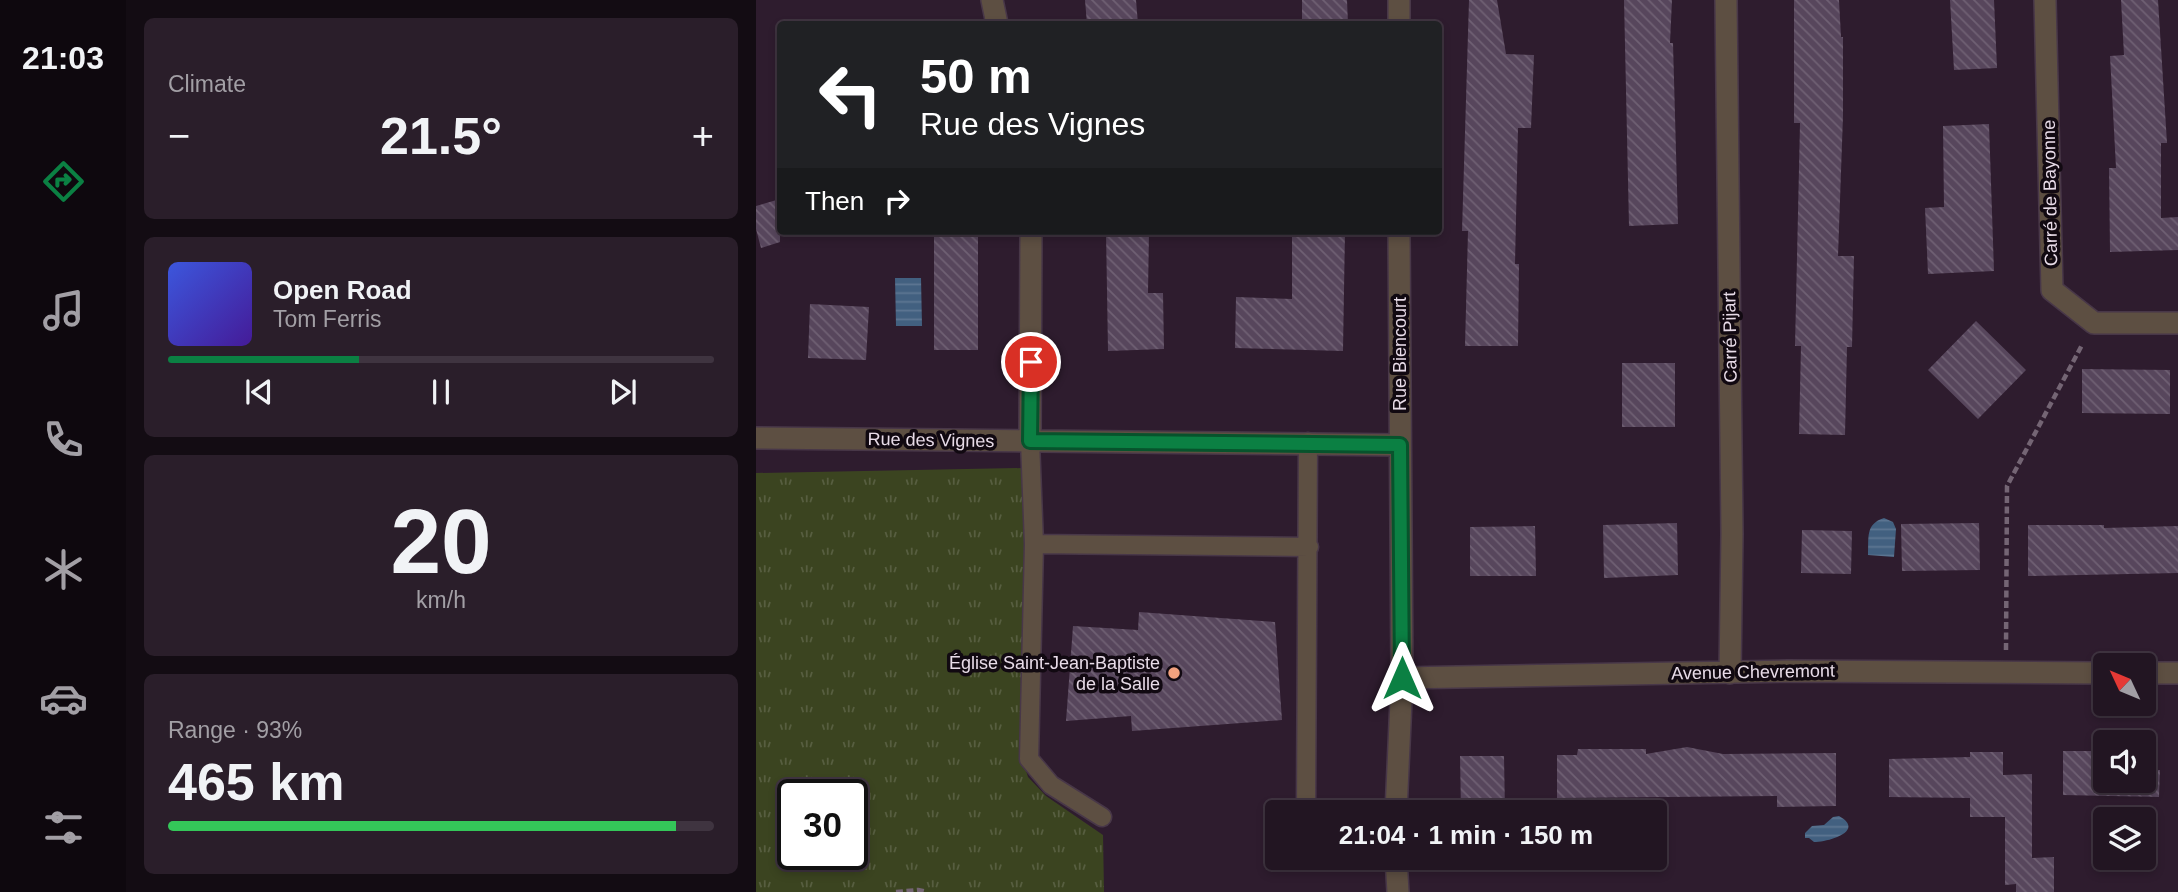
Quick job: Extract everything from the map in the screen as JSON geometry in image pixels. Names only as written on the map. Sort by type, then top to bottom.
[{"type":"street","points":[[992,0],[996,21]]},
{"type":"street","points":[[1399,0],[1399,21]]},
{"type":"street","name":"Carré Pijart","points":[[1726,0],[1732,534],[1730,673]]},
{"type":"street","name":"Carré de Bayonne","points":[[2045,0],[2052,290],[2094,323]]},
{"type":"street","points":[[1030,441],[1031,235]]},
{"type":"street","name":"Rue Biencourt","points":[[1397,800],[1402,678],[1399,235]]},
{"type":"street","points":[[2094,323],[2178,323]]},
{"type":"street","name":"Rue des Vignes","points":[[756,438],[1400,445]]},
{"type":"street","name":"Avenue Chevremont","points":[[1402,678],[1787,671],[2093,673]]},
{"type":"street","points":[[2156,673],[2178,673]]},
{"type":"street","points":[[1397,870],[1398,892]]},
{"type":"lane","points":[[1030,441],[1034,544],[1029,760],[1051,785],[1101,817]]},
{"type":"lane","points":[[1306,800],[1308,443]]},
{"type":"lane","points":[[1034,544],[1309,547]]},
{"type":"path","points":[[2006,672],[2007,486],[2094,323]]},
{"type":"path","points":[[896,892],[927,892]]},
{"type":"green space","points":[[1024,468],[1024,669],[1021,755],[1028,777],[1046,796],[1103,835],[1104,892],[756,892],[756,473]]},
{"type":"water","points":[[895,278],[921,278],[922,326],[896,326]]},
{"type":"water","points":[[1884,518],[1893,522],[1896,529],[1894,557],[1868,555],[1871,528]]},
{"type":"water","points":[[1839,816],[1848,826],[1842,835],[1814,842],[1805,838],[1805,833],[1812,826],[1824,825],[1833,817]]},
{"type":"building","points":[[1085,0],[1136,0],[1138,21],[1087,21]]},
{"type":"building","points":[[1302,0],[1347,0],[1348,21],[1302,21]]},
{"type":"building","points":[[1469,0],[1497,0],[1506,54],[1534,55],[1531,128],[1518,128],[1515,264],[1519,264],[1518,346],[1465,346],[1468,231],[1462,231]]},
{"type":"building","points":[[1624,0],[1672,0],[1670,43],[1673,43],[1678,224],[1629,226]]},
{"type":"building","points":[[1794,0],[1839,0],[1843,37],[1843,116],[1838,256],[1854,256],[1852,347],[1847,347],[1845,435],[1799,434],[1801,346],[1795,346],[1800,123],[1794,123]]},
{"type":"building","points":[[1950,0],[1994,0],[1997,68],[1954,70]]},
{"type":"building","points":[[2121,0],[2158,0],[2167,143],[2161,143],[2161,218],[2178,217],[2178,250],[2110,252],[2109,168],[2116,168],[2110,56],[2124,55]]},
{"type":"building","points":[[1989,124],[1994,271],[1928,274],[1925,208],[1944,207],[1943,126]]},
{"type":"building","points":[[777,200],[777,235],[780,235],[780,242],[761,248],[756,229],[756,206]]},
{"type":"building","points":[[934,235],[978,235],[978,350],[934,350]]},
{"type":"building","points":[[1106,235],[1149,235],[1148,293],[1163,293],[1164,349],[1108,351]]},
{"type":"building","points":[[1292,235],[1345,235],[1343,351],[1235,348],[1236,297],[1292,299]]},
{"type":"building","points":[[810,304],[869,307],[866,360],[808,358]]},
{"type":"building","points":[[1976,321],[2026,370],[1978,419],[1928,370]]},
{"type":"building","points":[[1622,363],[1675,363],[1675,427],[1622,427]]},
{"type":"building","points":[[2082,369],[2170,370],[2170,414],[2082,413]]},
{"type":"building","points":[[1677,523],[1678,575],[1604,578],[1603,525]]},
{"type":"building","points":[[1979,523],[1980,570],[1902,571],[1901,524]]},
{"type":"building","points":[[2028,525],[2104,525],[2104,528],[2178,526],[2178,573],[2028,576]]},
{"type":"building","points":[[1535,526],[1536,576],[1470,576],[1470,527]]},
{"type":"building","points":[[1802,530],[1852,531],[1851,574],[1801,573]]},
{"type":"building","name":"Église Saint-Jean-Baptiste de la Salle","points":[[1139,612],[1275,622],[1282,720],[1132,731],[1131,716],[1066,721],[1073,626],[1138,630]]},
{"type":"building","points":[[1687,747],[1723,754],[1836,753],[1836,806],[1777,807],[1777,796],[1557,798],[1557,755],[1577,755],[1578,749],[1646,749],[1646,754]]},
{"type":"building","points":[[2063,751],[2093,751],[2093,793],[2156,793],[2156,770],[2160,770],[2159,797],[2063,795]]},
{"type":"building","points":[[1970,752],[2003,752],[2003,775],[2032,774],[2032,858],[2054,857],[2054,892],[2016,892],[2016,884],[2005,885],[2005,817],[1970,817],[1970,798],[1889,797],[1889,759],[1970,757]]},
{"type":"building","points":[[1460,756],[1504,756],[1505,800],[1461,800]]},
{"type":"place","name":"Église Saint-Jean-Baptiste de la Salle","points":[[1174,673]]},
{"type":"route","points":[[1031,362],[1030,441],[1400,445],[1402,678]]}]
